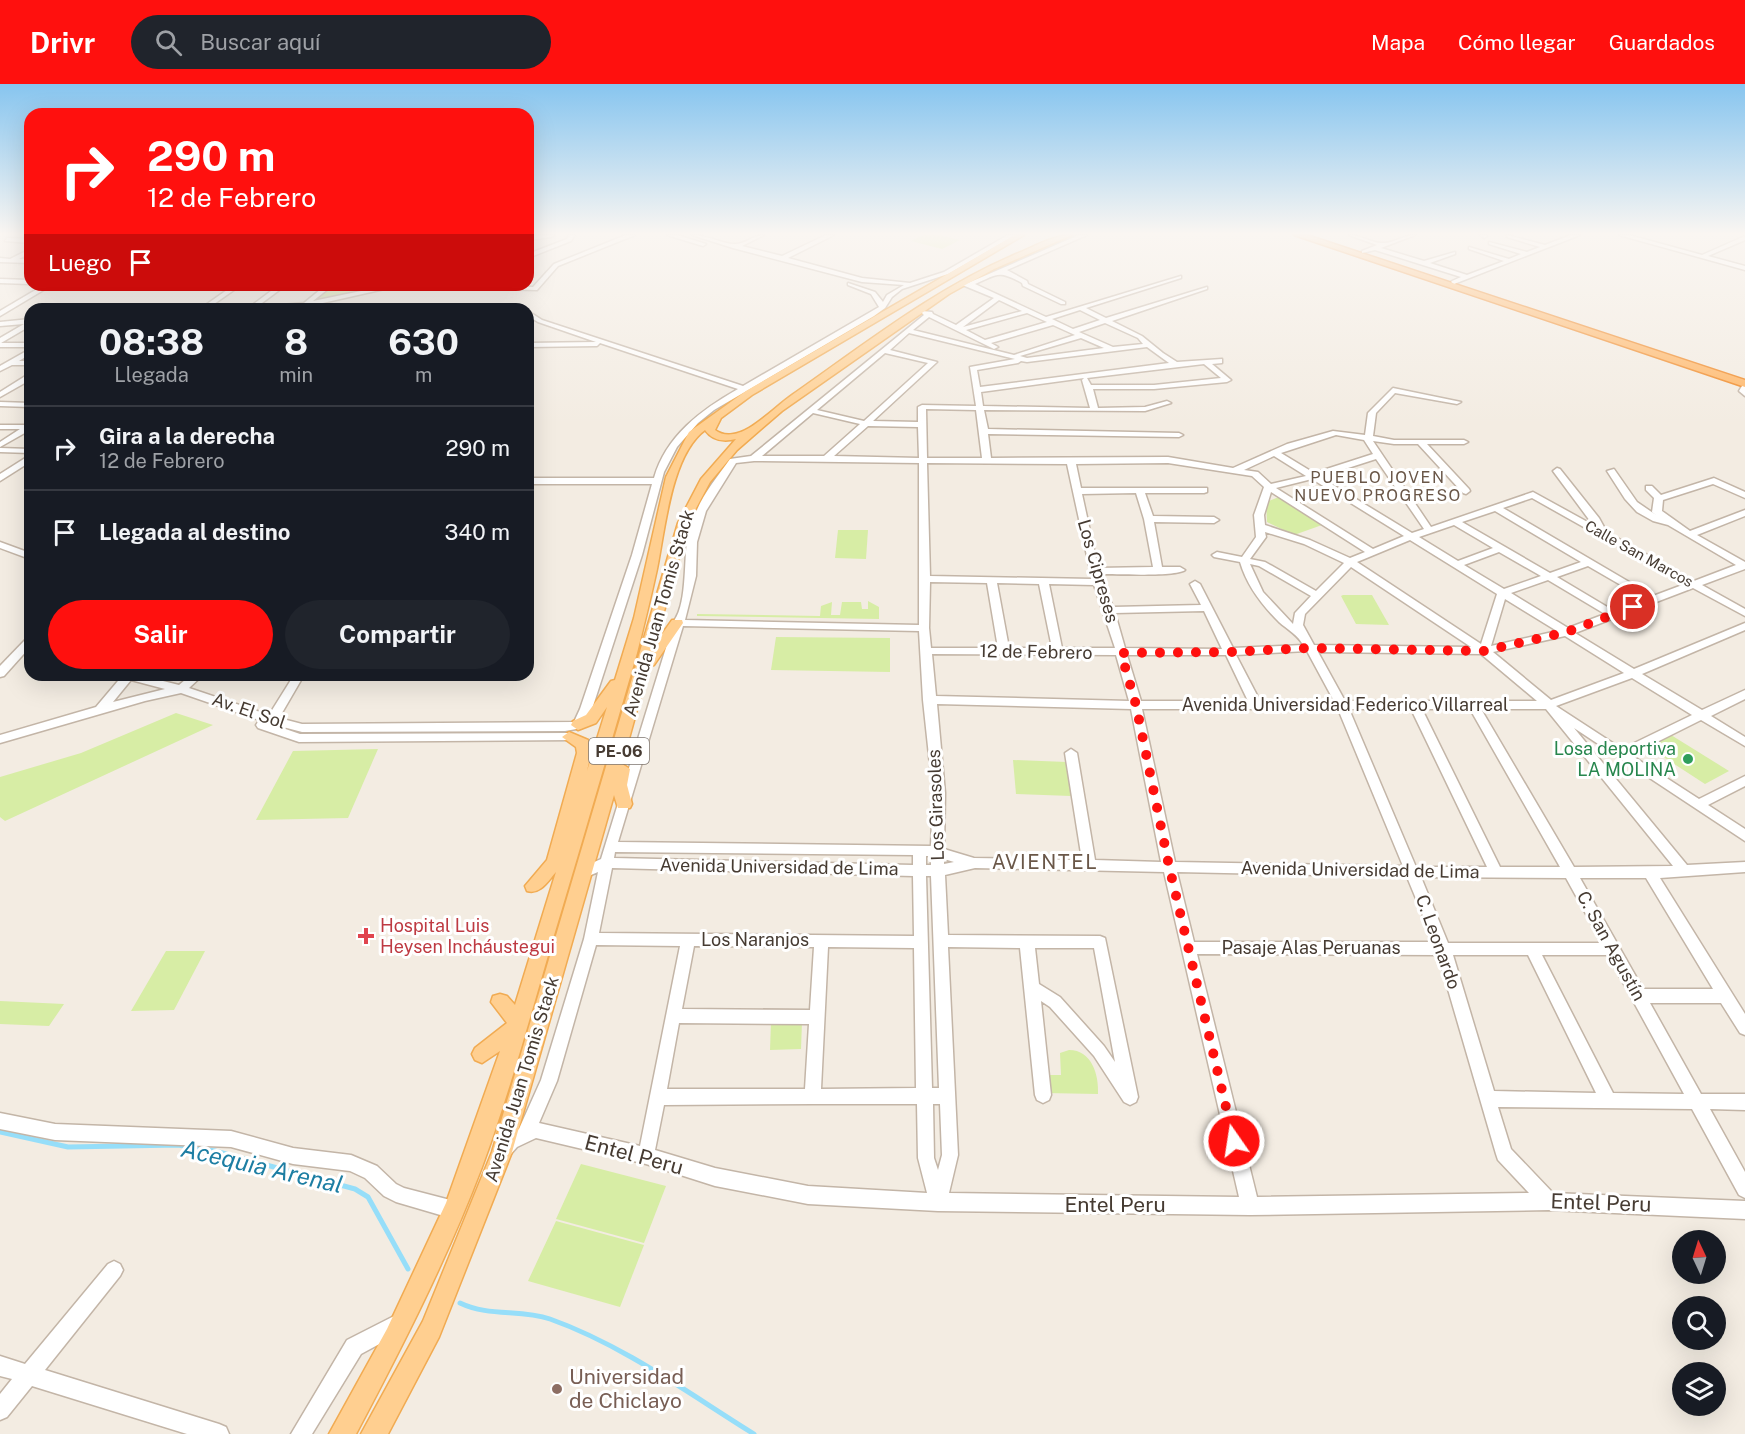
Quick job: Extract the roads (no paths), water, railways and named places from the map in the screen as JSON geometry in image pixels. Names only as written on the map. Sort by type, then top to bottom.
[{"type":"highway","points":[[1492,298],[1745,386]]},
{"type":"highway","points":[[1503,298],[1745,377]]},
{"type":"main road","name":"Avenida Juan Tomis Stack","points":[[342,1434],[402,1321],[472,1166],[518,1025],[640,618],[676,463],[693,434],[720,413],[883,312],[919,298]]},
{"type":"main road","name":"Avenida Juan Tomis Stack","points":[[374,1434],[435,1319],[461,1260],[502,1152],[631,709],[680,530],[693,501],[704,483],[731,450],[770,417],[925,312],[942,298]]},
{"type":"main road","points":[[720,413],[710,430],[721,438],[742,433],[770,417]]},
{"type":"main road","points":[[733,461],[770,417]]},
{"type":"main road","points":[[637,686],[655,653],[677,623]]},
{"type":"main road","points":[[555,862],[584,753],[583,744],[574,731],[591,719],[622,677]]},
{"type":"main road","points":[[624,804],[619,785],[631,709]]},
{"type":"main road","points":[[575,793],[582,813]]},
{"type":"main road","points":[[533,886],[572,844]]},
{"type":"main road","points":[[482,1054],[518,1025],[500,1002]]},
{"type":"street","points":[[0,314],[27,298]]},
{"type":"street","points":[[310,303],[335,298]]},
{"type":"street","points":[[878,298],[883,312]]},
{"type":"street","name":"Avenida Juan Tomis Stack","points":[[574,731],[586,709],[637,555],[657,481],[673,447],[683,433],[711,408],[873,315],[883,312],[891,298]]},
{"type":"street","points":[[960,328],[998,298]]},
{"type":"street","points":[[1001,298],[1113,350]]},
{"type":"street","points":[[1052,298],[1063,303]]},
{"type":"street","points":[[986,342],[1113,298]]},
{"type":"street","points":[[1071,332],[1174,298]]},
{"type":"street","points":[[1146,300],[1155,304]]},
{"type":"street","points":[[1080,308],[1140,337],[1166,360],[1176,364]]},
{"type":"street","points":[[960,328],[1028,311]]},
{"type":"street","points":[[754,458],[885,351],[925,312],[960,328],[1011,357],[1079,336]]},
{"type":"street","points":[[534,317],[540,321],[744,390]]},
{"type":"street","points":[[0,324],[24,322]]},
{"type":"street","points":[[0,343],[24,326]]},
{"type":"street","points":[[908,331],[1027,360]]},
{"type":"street","points":[[0,343],[24,345]]},
{"type":"street","points":[[534,345],[607,344]]},
{"type":"street","points":[[987,462],[973,369],[1149,345]]},
{"type":"street","points":[[826,459],[933,362],[885,351]]},
{"type":"street","points":[[0,369],[24,355]]},
{"type":"street","points":[[977,390],[1176,364],[1219,361]]},
{"type":"street","points":[[1088,387],[1154,387],[1227,380],[1206,362]]},
{"type":"street","points":[[0,363],[24,363]]},
{"type":"street","points":[[1085,376],[1095,410]]},
{"type":"street","points":[[0,395],[24,383]]},
{"type":"street","points":[[1745,386],[1743,391],[1745,394]]},
{"type":"street","points":[[1138,409],[1154,387]]},
{"type":"street","points":[[1429,530],[1368,440],[1372,412],[1393,390],[1457,402]]},
{"type":"street","points":[[980,408],[1138,409],[1167,403]]},
{"type":"street","points":[[0,404],[24,405]]},
{"type":"street","name":"Los Girasoles","points":[[938,1202],[950,1155],[937,852],[939,793],[924,628],[922,406],[980,408]]},
{"type":"street","points":[[813,411],[864,423],[923,424]]},
{"type":"street","points":[[0,426],[24,427]]},
{"type":"street","points":[[0,445],[24,431]]},
{"type":"street","points":[[984,431],[1179,435]]},
{"type":"street","points":[[1234,471],[1290,446],[1336,433],[1353,434],[1368,440],[1464,442]]},
{"type":"street","points":[[1420,442],[1466,491]]},
{"type":"street","points":[[0,450],[24,451]]},
{"type":"street","points":[[1275,453],[1745,742]]},
{"type":"street","points":[[1269,488],[1379,455]]},
{"type":"street","points":[[733,461],[754,458],[987,462],[1168,460],[1255,474],[1269,488],[1371,552]]},
{"type":"street","name":"Avenida Juan Tomis Stack","points":[[526,1133],[549,1081],[591,939],[609,847],[624,804],[691,576],[692,542],[701,511],[733,461]]},
{"type":"street","points":[[0,478],[24,462]]},
{"type":"street","name":"Los Cipreses","points":[[1071,462],[1096,576],[1109,610],[1136,705],[1169,866],[1250,1206]]},
{"type":"street","points":[[1557,471],[1596,520],[1598,531]]},
{"type":"street","points":[[1611,471],[1640,512],[1690,534],[1744,566]]},
{"type":"street","points":[[534,482],[657,481]]},
{"type":"street","points":[[1659,498],[1714,481],[1745,495]]},
{"type":"street","points":[[1244,561],[1261,537],[1259,514],[1269,488]]},
{"type":"street","points":[[1649,488],[1659,498],[1658,512],[1672,525]]},
{"type":"street","points":[[1077,491],[1204,490]]},
{"type":"street","points":[[1140,491],[1149,519],[1158,571]]},
{"type":"street","name":"Calle San Marcos","points":[[1494,507],[1533,495],[1745,613]]},
{"type":"street","points":[[1306,643],[1298,625],[1300,614],[1350,562],[1410,537],[1494,507],[1653,600]]},
{"type":"street","points":[[1690,534],[1745,513]]},
{"type":"street","points":[[1149,519],[1214,520]]},
{"type":"street","points":[[1454,521],[1613,614]]},
{"type":"street","points":[[1260,527],[1307,542],[1350,562],[1484,651],[1549,705],[1745,836]]},
{"type":"street","points":[[0,545],[24,554]]},
{"type":"street","points":[[1456,565],[1500,548]]},
{"type":"street","points":[[1217,555],[1262,564],[1318,596]]},
{"type":"street","points":[[1244,561],[1248,576],[1277,616],[1306,643]]},
{"type":"street","points":[[1502,592],[1590,562]]},
{"type":"street","name":"12 de Febrero","points":[[926,651],[1230,652],[1306,643],[1484,651],[1567,632],[1744,566]]},
{"type":"street","points":[[925,579],[1043,581],[1180,570]]},
{"type":"street","points":[[991,580],[1004,652]]},
{"type":"street","points":[[1043,581],[1058,652]]},
{"type":"street","points":[[1195,584],[1256,705]]},
{"type":"street","points":[[1484,651],[1502,592]]},
{"type":"street","points":[[1109,610],[1206,608]]},
{"type":"street","points":[[677,623],[924,628]]},
{"type":"street","name":"Avenida Universidad Federico Villarreal","points":[[929,700],[1136,705],[1549,705],[1634,673],[1745,626]]},
{"type":"street","name":"C. Leonardo","points":[[1306,643],[1342,705],[1444,949],[1504,1154],[1549,1201]]},
{"type":"street","points":[[0,673],[24,647]]},
{"type":"street","points":[[100,710],[123,681]]},
{"type":"street","points":[[151,681],[181,689],[191,681]]},
{"type":"street","points":[[272,720],[295,681]]},
{"type":"street","name":"Av. El Sol","points":[[0,739],[164,691],[181,689],[302,728],[565,728],[574,731]]},
{"type":"street","points":[[1622,754],[1745,694]]},
{"type":"street","name":"Av. El Sol","points":[[0,747],[178,695],[299,738],[574,731]]},
{"type":"street","points":[[1549,705],[1686,872]]},
{"type":"street","points":[[1415,706],[1496,872]]},
{"type":"street","name":"C. San Agustín","points":[[1474,706],[1570,872],[1745,1189]]},
{"type":"street","points":[[1071,753],[1089,864]]},
{"type":"street","points":[[1698,805],[1745,781]]},
{"type":"street","name":"Avenida Universidad de Lima","points":[[609,847],[919,850],[937,852],[975,863]]},
{"type":"street","points":[[919,850],[926,1158],[938,1202]]},
{"type":"street","name":"Avenida Universidad de Lima","points":[[584,873],[605,863],[938,871],[975,863],[1413,872],[1650,873],[1745,867]]},
{"type":"street","points":[[1650,873],[1745,1028]]},
{"type":"street","name":"Los Naranjos","points":[[591,939],[920,942]]},
{"type":"street","points":[[646,1156],[688,940]]},
{"type":"street","points":[[813,1097],[821,941]]},
{"type":"street","points":[[940,941],[1100,942],[1130,1097],[1099,1051],[1056,1002],[1032,988]]},
{"type":"street","points":[[1027,942],[1043,1095]]},
{"type":"street","name":"Pasaje Alas Peruanas","points":[[1189,948],[1612,949]]},
{"type":"street","points":[[1532,949],[1609,1101]]},
{"type":"street","points":[[1638,996],[1725,996]]},
{"type":"street","points":[[674,1016],[817,1017]]},
{"type":"street","points":[[657,1097],[924,1094],[946,1096]]},
{"type":"street","points":[[1488,1099],[1745,1102]]},
{"type":"street","points":[[0,1121],[55,1132],[231,1139],[293,1156],[351,1163],[371,1172],[390,1190],[402,1196],[454,1210]]},
{"type":"street","name":"Entel Peru","points":[[526,1133],[536,1130],[646,1156],[715,1177],[808,1195],[938,1202],[1250,1206],[1549,1201],[1745,1210]]},
{"type":"street","points":[[502,1152],[511,1141],[526,1133]]},
{"type":"street","points":[[0,1410],[114,1270]]},
{"type":"street","points":[[300,1434],[354,1347],[402,1321]]},
{"type":"street","points":[[0,1366],[219,1434]]},
{"type":"waterway","name":"Acequia Arenal","points":[[0,1132],[68,1147],[178,1145],[215,1151],[355,1189],[368,1197],[408,1269]]},
{"type":"waterway","name":"Acequia Arenal","points":[[460,1303],[493,1312],[539,1316],[577,1330],[655,1371],[754,1434]]},
{"type":"place","name":"Losa deportiva LA MOLINA","points":[[1688,759]]},
{"type":"place","name":"Hospital Luis Heysen Incháustegui","points":[[366,936]]},
{"type":"place","name":"Universidad de Chiclayo","points":[[557,1389]]},
{"type":"district","name":"PUEBLO JOVEN NUEVO PROGRESO","points":[[1378,486]]},
{"type":"district","name":"AVIENTEL","points":[[1045,862]]}]
